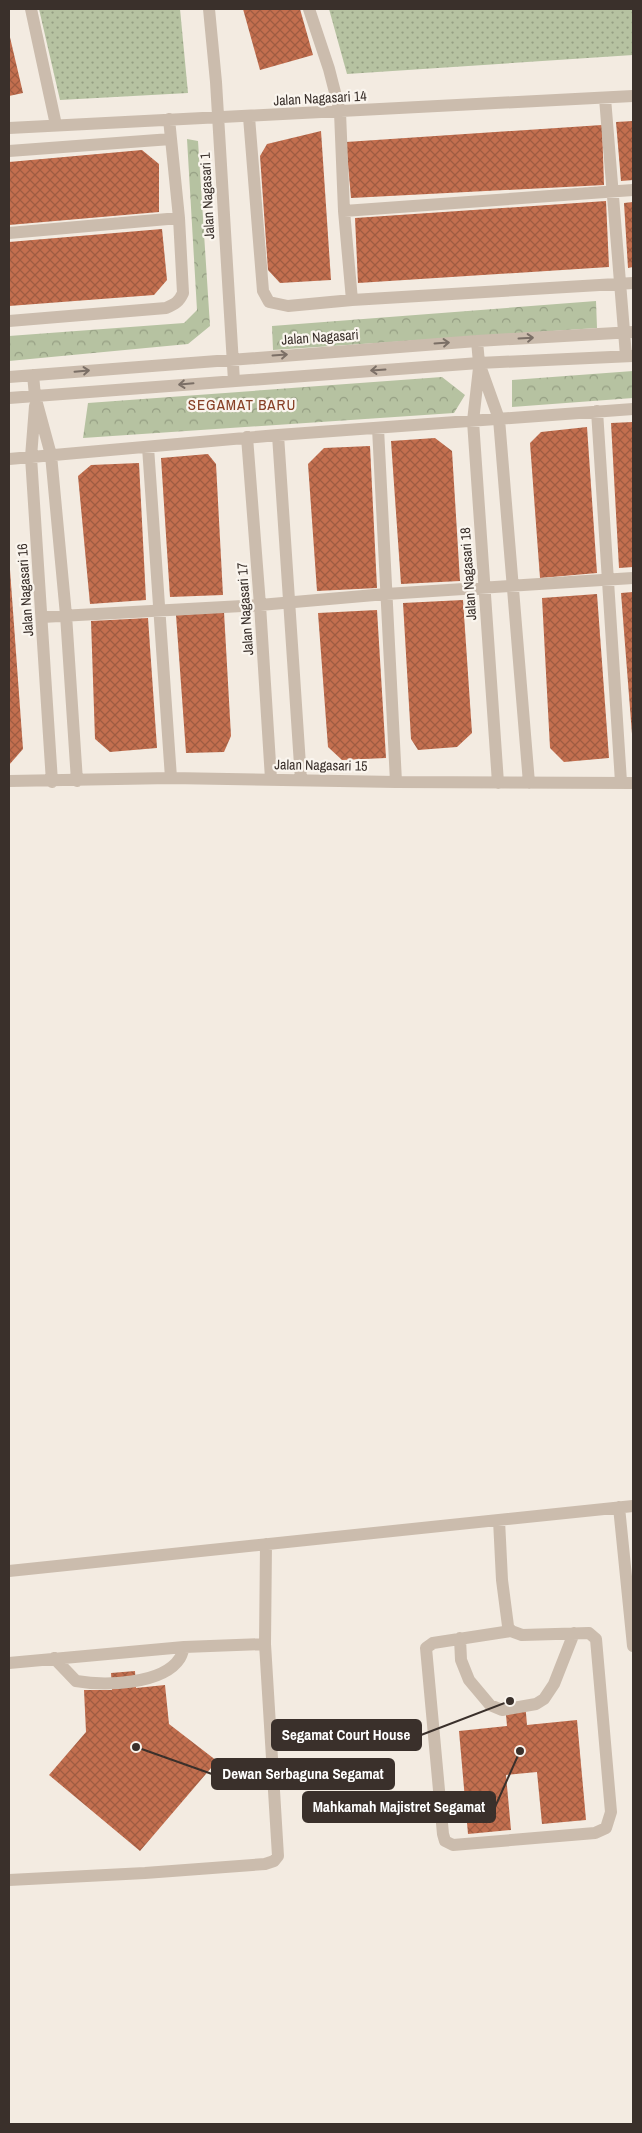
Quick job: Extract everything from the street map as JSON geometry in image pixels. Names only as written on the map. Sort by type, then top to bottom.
[{"type":"street","points":[[31,9],[56,126]]},
{"type":"street","name":"Jalan Nagasari 1","points":[[209,9],[218,119],[234,381]]},
{"type":"street","points":[[309,9],[329,69],[340,112],[344,211],[352,300]]},
{"type":"street","name":"Jalan Nagasari 14","points":[[9,128],[169,119],[218,119],[633,96]]},
{"type":"street","points":[[9,398],[480,363],[629,356],[627,283],[614,192],[605,98]]},
{"type":"street","points":[[249,117],[263,291],[269,302],[288,306],[352,300],[627,283]]},
{"type":"street","points":[[9,321],[166,308],[175,304],[183,293],[179,218],[169,119]]},
{"type":"street","points":[[9,151],[171,139]]},
{"type":"street","points":[[344,211],[633,190]]},
{"type":"street","points":[[9,233],[179,218]]},
{"type":"street","name":"Jalan Nagasari","points":[[9,377],[477,341],[629,332]]},
{"type":"street","points":[[477,341],[480,363],[499,419],[529,783]]},
{"type":"street","name":"Jalan Nagasari 18","points":[[480,363],[473,421],[498,783]]},
{"type":"street","points":[[33,375],[35,396],[51,455],[66,615],[77,781]]},
{"type":"street","name":"Jalan Nagasari 16","points":[[35,396],[31,457],[52,782]]},
{"type":"street","points":[[9,459],[247,437],[597,411],[633,410]]},
{"type":"street","points":[[597,411],[608,580],[627,782]]},
{"type":"street","points":[[378,428],[396,782]]},
{"type":"street","points":[[278,435],[301,780]]},
{"type":"street","name":"Jalan Nagasari 17","points":[[247,437],[271,779]]},
{"type":"street","points":[[148,447],[171,778]]},
{"type":"street","points":[[42,617],[260,605],[386,594],[633,578]]},
{"type":"street","name":"Jalan Nagasari 15","points":[[9,781],[52,782],[171,778],[498,783],[627,782]]},
{"type":"street","points":[[9,1571],[633,1506]]},
{"type":"street","points":[[619,1507],[633,1646]]},
{"type":"street","points":[[499,1520],[502,1580],[508,1626],[511,1631]]},
{"type":"street","points":[[9,1880],[145,1873],[274,1862],[278,1856],[265,1644],[266,1544]]},
{"type":"street","points":[[511,1631],[522,1634],[589,1633],[593,1635],[597,1643],[601,1711],[611,1812],[608,1824],[606,1828],[595,1833],[453,1846],[445,1840],[443,1834],[425,1654],[426,1648],[432,1643],[511,1631]]},
{"type":"street","points":[[460,1638],[461,1660],[469,1680],[490,1705],[502,1710],[536,1704],[544,1699],[554,1684],[574,1633]]},
{"type":"street","points":[[9,1663],[184,1647],[265,1644]]},
{"type":"street","points":[[54,1658],[70,1677],[76,1681],[111,1683],[136,1680],[160,1674],[168,1670],[180,1658],[184,1647]]},
{"type":"green space","points":[[39,9],[180,9],[188,93],[60,100]]},
{"type":"green space","points":[[329,9],[633,9],[633,55],[347,74]]},
{"type":"green space","points":[[187,139],[198,141],[210,326],[188,344],[9,361],[9,336],[184,323],[197,310]]},
{"type":"green space","points":[[596,301],[597,328],[273,350],[272,326]]},
{"type":"green space","points":[[633,371],[633,398],[512,407],[512,380]]},
{"type":"green space","points":[[442,377],[465,395],[454,413],[83,438],[88,403]]},
{"type":"building","points":[[243,9],[300,9],[313,55],[260,70]]},
{"type":"building","points":[[9,33],[23,93],[9,96]]},
{"type":"building","points":[[633,121],[633,180],[621,181],[616,122]]},
{"type":"building","points":[[602,125],[604,185],[351,198],[346,142]]},
{"type":"building","points":[[321,131],[331,280],[280,283],[268,270],[260,156],[267,144]]},
{"type":"building","points":[[142,150],[159,164],[159,212],[9,225],[9,162]]},
{"type":"building","points":[[606,201],[609,267],[358,283],[355,218]]},
{"type":"building","points":[[633,202],[633,267],[628,268],[624,203]]},
{"type":"building","points":[[162,229],[167,280],[154,295],[9,306],[9,242]]},
{"type":"building","points":[[633,422],[633,567],[619,568],[611,423]]},
{"type":"building","points":[[587,427],[597,573],[540,578],[530,443],[541,432]]},
{"type":"building","points":[[435,438],[452,451],[460,581],[401,584],[391,441]]},
{"type":"building","points":[[370,446],[377,588],[317,591],[308,464],[324,448]]},
{"type":"building","points":[[208,454],[216,464],[223,595],[170,597],[161,458]]},
{"type":"building","points":[[139,463],[146,600],[90,604],[78,476],[91,465]]},
{"type":"building","points":[[9,556],[23,749],[9,765]]},
{"type":"building","points":[[633,592],[633,734],[632,734],[621,593]]},
{"type":"building","points":[[597,594],[609,758],[564,762],[550,748],[542,598]]},
{"type":"building","points":[[463,600],[472,733],[457,747],[418,750],[411,739],[403,603]]},
{"type":"building","points":[[377,610],[386,758],[342,760],[328,747],[318,613]]},
{"type":"building","points":[[224,612],[231,736],[224,752],[186,753],[176,615]]},
{"type":"building","points":[[148,618],[157,748],[110,752],[95,739],[91,621]]},
{"type":"building","points":[[135,1671],[136,1688],[165,1685],[169,1724],[217,1761],[140,1851],[49,1775],[86,1732],[84,1690],[112,1690],[111,1673]]},
{"type":"building","points":[[525,1702],[527,1725],[577,1720],[586,1820],[542,1824],[537,1772],[506,1775],[511,1830],[468,1834],[459,1731],[507,1726],[505,1704]]},
{"type":"place","name":"Segamat Court House","points":[[510,1701]]},
{"type":"place","name":"Dewan Serbaguna Segamat","points":[[136,1747]]},
{"type":"place","name":"Mahkamah Majistret Segamat","points":[[520,1751]]},
{"type":"district","name":"SEGAMAT BARU","points":[[242,405]]}]
